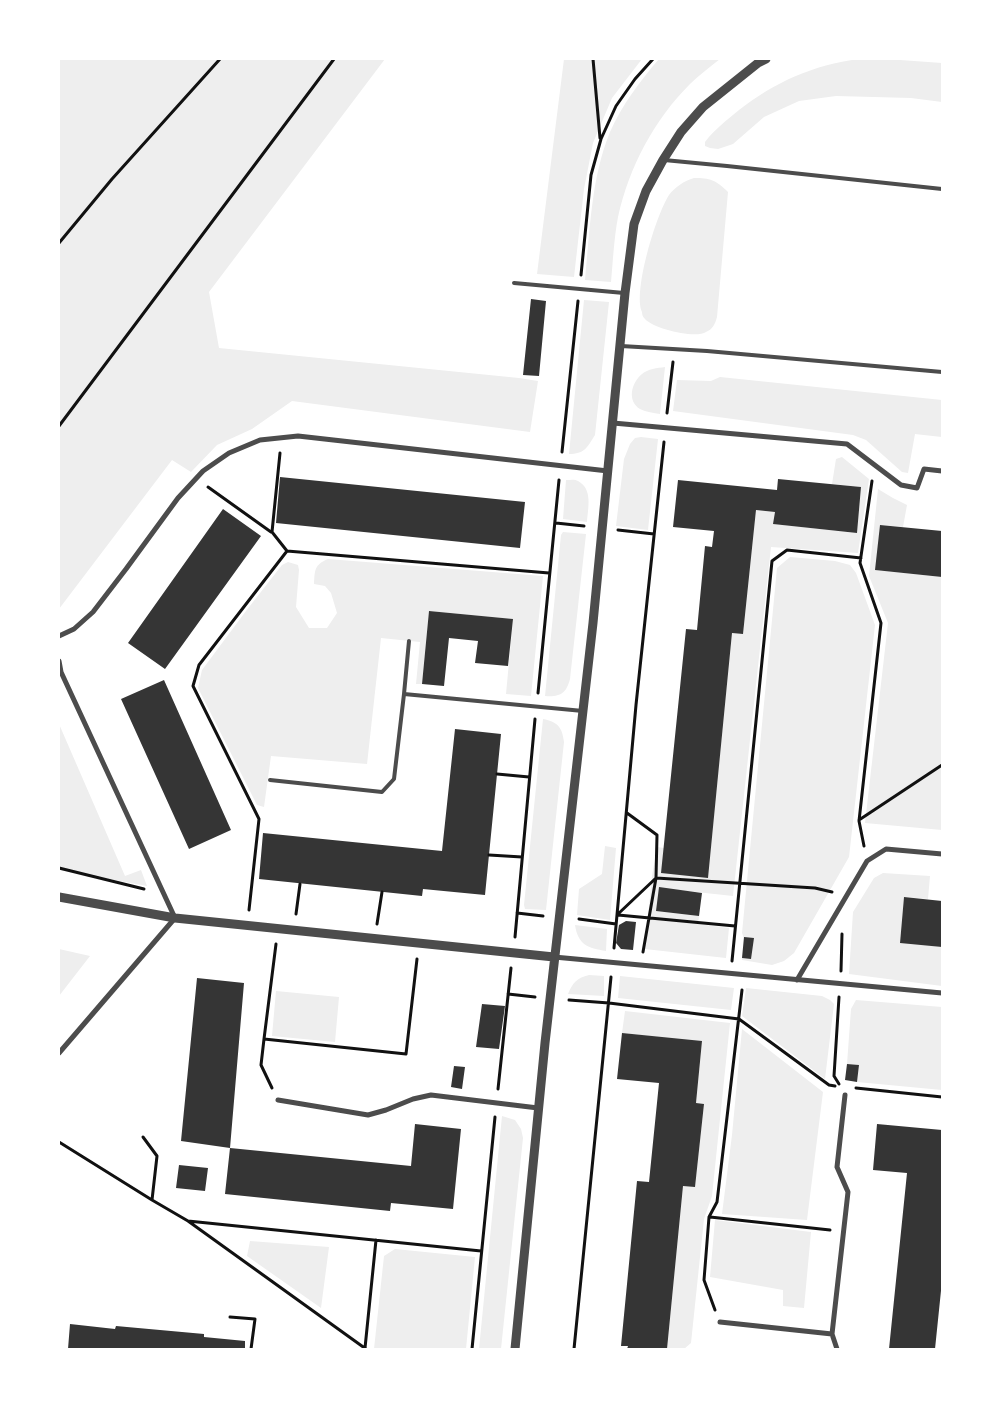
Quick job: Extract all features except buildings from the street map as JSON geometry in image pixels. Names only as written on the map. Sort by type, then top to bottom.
[{"type":"street","points":[[515,1349],[538,1108],[583,711],[625,293],[634,224],[646,191],[681,132],[703,107],[758,63],[766,59]]},
{"type":"street","points":[[613,423],[847,444],[901,485],[918,488],[924,469],[942,471]]},
{"type":"street","points":[[59,636],[74,628],[93,612],[178,498],[203,471],[229,453],[260,440],[298,436],[608,471]]},
{"type":"street","points":[[59,661],[61,672],[175,918]]},
{"type":"street","points":[[798,980],[867,861],[886,849],[942,854]]},
{"type":"street","points":[[59,897],[175,918],[554,957],[942,993]]},
{"type":"street","points":[[59,1053],[175,918]]},
{"type":"street","points":[[278,1100],[368,1115],[386,1110],[413,1098],[431,1095],[538,1108]]},
{"type":"street","points":[[837,1349],[832,1334],[848,1192],[837,1167],[845,1095]]},
{"type":"street","points":[[720,1322],[832,1334]]},
{"type":"lane","points":[[663,160],[942,189]]},
{"type":"lane","points":[[514,283],[625,293]]},
{"type":"lane","points":[[621,346],[707,351],[942,372]]},
{"type":"lane","points":[[270,780],[382,792],[394,779],[409,641]]},
{"type":"lane","points":[[404,694],[583,711]]},
{"type":"path","points":[[59,243],[112,179],[220,59]]},
{"type":"path","points":[[59,426],[334,59]]},
{"type":"path","points":[[593,59],[601,140]]},
{"type":"path","points":[[514,940],[591,175],[601,140],[616,106],[635,79],[653,59]]},
{"type":"path","points":[[614,949],[654,534],[675,349]]},
{"type":"path","points":[[272,532],[280,452]]},
{"type":"path","points":[[867,861],[859,820],[881,623],[860,564],[875,465]]},
{"type":"path","points":[[208,487],[272,532],[287,552],[550,573]]},
{"type":"path","points":[[556,524],[584,526]]},
{"type":"path","points":[[618,530],[654,534]]},
{"type":"path","points":[[730,974],[772,561],[787,550],[861,558]]},
{"type":"path","points":[[249,910],[259,819],[193,686],[199,665],[287,552]]},
{"type":"path","points":[[859,820],[942,765]]},
{"type":"path","points":[[497,774],[529,777]]},
{"type":"path","points":[[626,813],[657,835],[656,878],[641,965]]},
{"type":"path","points":[[489,854],[522,857]]},
{"type":"path","points":[[59,868],[144,889]]},
{"type":"path","points":[[617,915],[656,878],[815,888],[847,895]]},
{"type":"path","points":[[296,915],[300,884]]},
{"type":"path","points":[[377,924],[382,892]]},
{"type":"path","points":[[517,913],[543,916]]},
{"type":"path","points":[[617,915],[735,926]]},
{"type":"path","points":[[579,920],[616,924]]},
{"type":"path","points":[[278,929],[261,1064],[278,1100]]},
{"type":"path","points":[[264,1039],[406,1054],[419,943]]},
{"type":"path","points":[[472,1349],[511,968]]},
{"type":"path","points":[[720,1322],[704,1280],[709,1217],[717,1202],[744,975]]},
{"type":"path","points":[[574,1349],[611,977]]},
{"type":"path","points":[[508,994],[537,997]]},
{"type":"path","points":[[569,1000],[609,1002],[738,1019],[829,1086],[840,1087]]},
{"type":"path","points":[[850,1088],[942,1097]]},
{"type":"path","points":[[143,1137],[157,1156],[152,1200]]},
{"type":"path","points":[[59,1142],[188,1221],[365,1349]]},
{"type":"path","points":[[709,1217],[843,1231]]},
{"type":"path","points":[[188,1221],[481,1251]]},
{"type":"path","points":[[365,1349],[376,1240]]},
{"type":"path","points":[[230,1317],[254,1319],[251,1349]]},
{"type":"shaded area","points":[[59,59],[385,59],[209,292],[219,348],[538,381],[530,432],[292,401],[252,429],[217,445],[191,472],[172,460],[59,609]]},
{"type":"shaded area","points":[[564,59],[642,59],[612,98],[593,143],[584,189],[574,277],[537,274]]},
{"type":"shaded area","points":[[659,59],[720,59],[693,81],[677,98],[654,129],[636,162],[618,217],[611,282],[585,280],[595,186],[610,132],[638,85]]},
{"type":"shaded area","points":[[859,59],[942,63],[942,102],[911,98],[836,96],[799,101],[764,117],[733,144],[718,149],[705,146],[705,142],[712,133],[739,110],[766,91],[810,70]]},
{"type":"shaded area","points":[[694,178],[712,180],[728,192],[717,317],[714,324],[706,332],[701,334],[685,334],[650,323],[643,316],[640,302],[647,253],[664,205],[674,189]]},
{"type":"shaded area","points":[[584,300],[609,302],[595,435],[585,449],[578,453],[569,454]]},
{"type":"shaded area","points":[[665,367],[660,414],[640,409],[636,406],[632,397],[635,382],[647,371]]},
{"type":"shaded area","points":[[720,377],[942,400],[942,437],[915,434],[908,473],[902,472],[866,440],[853,435],[673,411],[677,380],[711,381]]},
{"type":"shaded area","points":[[635,438],[658,439],[648,530],[616,526],[624,459],[630,444]]},
{"type":"shaded area","points":[[842,457],[869,479],[858,553],[771,547],[733,896],[659,888],[657,911],[699,916],[698,924],[729,928],[726,958],[645,949],[652,876],[657,847],[664,848],[708,877],[732,633],[743,634],[756,510],[775,512],[774,524],[857,533],[861,487],[832,484],[836,459]]},
{"type":"shaded area","points":[[566,480],[577,480],[586,489],[589,505],[587,522],[563,519]]},
{"type":"shaded area","points":[[878,489],[907,505],[903,527],[880,525],[876,570],[942,577],[942,830],[865,823],[888,623],[869,576]]},
{"type":"shaded area","points":[[563,532],[586,534],[570,679],[567,688],[562,694],[545,696],[561,535]]},
{"type":"shaded area","points":[[790,557],[835,561],[850,565],[856,573],[875,625],[849,857],[794,953],[784,961],[772,965],[742,960],[742,958],[751,959],[742,933],[777,568]]},
{"type":"shaded area","points":[[328,559],[543,576],[531,696],[506,694],[513,619],[429,611],[422,684],[416,684],[420,642],[381,638],[367,764],[271,756],[264,807],[257,805],[198,688],[202,670],[282,565],[288,562],[298,565],[299,570],[296,607],[309,628],[327,628],[337,613],[331,593],[325,586],[314,584],[316,568],[320,563]]},
{"type":"shaded area","points":[[543,719],[558,726],[562,732],[564,742],[546,910],[525,909],[524,905]]},
{"type":"shaded area","points":[[59,724],[125,876],[141,870],[147,886],[59,870]]},
{"type":"shaded area","points":[[605,846],[616,848],[610,920],[577,915],[579,889],[602,874]]},
{"type":"shaded area","points":[[883,873],[930,876],[928,899],[904,897],[900,942],[942,947],[942,986],[849,974],[853,912],[874,878]]},
{"type":"shaded area","points":[[575,925],[607,929],[606,951],[589,947],[581,941],[576,932]]},
{"type":"shaded area","points":[[59,949],[90,956],[59,996]]},
{"type":"shaded area","points":[[589,975],[604,976],[604,996],[568,994],[576,981]]},
{"type":"shaded area","points":[[620,976],[734,988],[731,1010],[618,998]]},
{"type":"shaded area","points":[[746,988],[822,996],[834,1004],[825,1079],[742,1016]]},
{"type":"shaded area","points":[[276,991],[339,997],[335,1042],[272,1036]]},
{"type":"shaded area","points":[[856,1000],[942,1007],[942,1090],[857,1082],[859,1065],[847,1064],[851,1009]]},
{"type":"shaded area","points":[[625,1011],[730,1023],[712,1196],[704,1219],[691,1343],[684,1349],[667,1349],[683,1186],[695,1186],[704,1105],[696,1103],[702,1042],[622,1033]]},
{"type":"shaded area","points":[[742,1029],[823,1092],[807,1220],[722,1214]]},
{"type":"shaded area","points":[[502,1116],[515,1120],[521,1129],[523,1138],[501,1349],[479,1349]]},
{"type":"shaded area","points":[[715,1220],[811,1232],[804,1308],[783,1306],[783,1290],[710,1277]]},
{"type":"shaded area","points":[[250,1241],[329,1247],[321,1308],[247,1256]]},
{"type":"shaded area","points":[[395,1249],[475,1257],[466,1349],[374,1349],[384,1256]]}]
